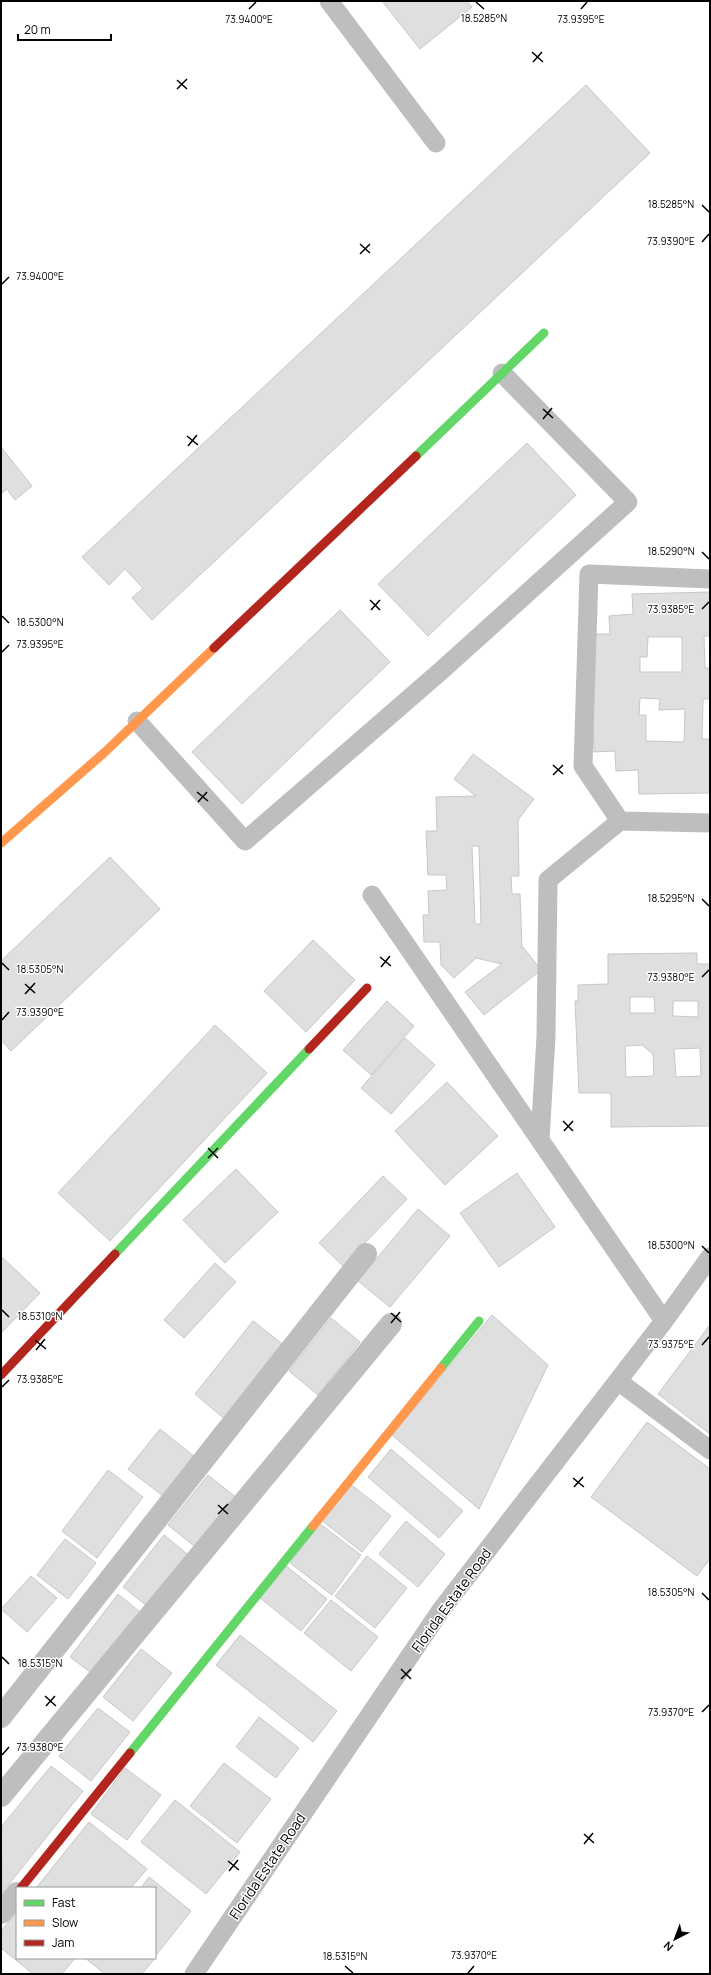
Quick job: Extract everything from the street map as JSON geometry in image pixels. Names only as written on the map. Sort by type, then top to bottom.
[{"type":"street","points":[[1,843],[137,721],[544,333]]},
{"type":"street","points":[[1,1375],[367,988]]},
{"type":"street","points":[[1,1717],[366,1254]]},
{"type":"street","points":[[22,1887],[479,1321]]},
{"type":"street","points":[[1,1796],[391,1324]]},
{"type":"street","points":[[1,1913],[16,1894]]},
{"type":"lane","points":[[329,1],[436,143]]},
{"type":"lane","points":[[137,721],[244,841],[442,670],[628,502],[502,373]]},
{"type":"lane","points":[[620,821],[582,766],[589,574],[710,579]]},
{"type":"lane","points":[[540,1140],[546,1036],[548,880],[620,821],[710,823]]},
{"type":"lane","points":[[372,895],[664,1321]]},
{"type":"lane","name":"Florida Estate Road","points":[[194,1974],[441,1610],[664,1321],[710,1257]]},
{"type":"lane","points":[[618,1381],[710,1450]]},
{"type":"building","points":[[382,1],[467,1],[472,7],[420,49]]},
{"type":"building","points":[[586,85],[650,153],[152,620],[132,598],[143,588],[125,569],[109,585],[82,557]]},
{"type":"building","points":[[527,443],[576,495],[428,636],[378,584]]},
{"type":"building","points":[[1,447],[32,486],[15,500],[7,489],[1,494]]},
{"type":"building","points":[[710,592],[710,636],[704,636],[705,668],[710,668],[710,699],[703,699],[702,739],[710,739],[710,793],[639,794],[638,770],[616,771],[615,751],[594,752],[591,634],[610,634],[609,616],[633,614],[632,594]],"holes":[[[648,637],[682,637],[682,672],[640,672],[640,657],[647,657]],[[640,698],[660,699],[659,710],[685,709],[684,742],[646,741],[646,715],[639,715]]]},
{"type":"building","points":[[340,610],[390,662],[242,804],[192,752]]},
{"type":"building","points":[[473,754],[534,799],[518,820],[519,876],[511,876],[512,894],[520,894],[522,948],[523,947],[541,970],[484,1015],[465,992],[502,964],[476,958],[454,978],[441,965],[440,942],[424,942],[423,915],[429,915],[428,891],[447,890],[446,875],[428,875],[426,831],[437,831],[436,797],[476,796],[454,779]],"holes":[[[472,846],[479,846],[481,924],[475,924]]]},
{"type":"building","points":[[110,857],[160,909],[11,1051],[1,1040],[1,961]]},
{"type":"building","points":[[313,940],[355,980],[306,1032],[264,991]]},
{"type":"building","points":[[697,953],[697,964],[710,964],[710,1126],[611,1127],[611,1093],[579,1093],[575,1001],[578,1001],[578,985],[608,984],[608,954]],"holes":[[[630,997],[654,997],[655,1013],[630,1013]],[[673,1001],[698,1001],[698,1017],[673,1016]],[[642,1045],[653,1054],[654,1076],[626,1077],[625,1046]],[[700,1048],[701,1076],[676,1077],[674,1049]]]},
{"type":"building","points":[[387,1001],[414,1026],[371,1075],[343,1050]]},
{"type":"building","points":[[215,1025],[267,1073],[110,1241],[58,1193]]},
{"type":"building","points":[[405,1038],[435,1065],[391,1114],[361,1088]]},
{"type":"building","points":[[447,1082],[498,1136],[445,1185],[395,1131]]},
{"type":"building","points":[[236,1169],[278,1212],[225,1263],[183,1220]]},
{"type":"building","points":[[517,1173],[555,1227],[499,1267],[460,1213]]},
{"type":"building","points":[[383,1176],[407,1199],[343,1266],[319,1243]]},
{"type":"building","points":[[418,1209],[450,1236],[390,1307],[358,1281]]},
{"type":"building","points":[[1,1256],[40,1293],[1,1333]]},
{"type":"building","points":[[215,1263],[236,1282],[184,1338],[164,1320]]},
{"type":"building","points":[[492,1315],[548,1365],[479,1509],[392,1435]]},
{"type":"building","points":[[331,1318],[360,1342],[318,1395],[289,1371]]},
{"type":"building","points":[[253,1321],[285,1346],[226,1420],[195,1394]]},
{"type":"building","points":[[709,1326],[710,1327],[710,1434],[658,1394]]},
{"type":"building","points":[[647,1422],[710,1469],[710,1559],[697,1576],[591,1497]]},
{"type":"building","points":[[160,1429],[195,1457],[163,1496],[128,1469]]},
{"type":"building","points":[[391,1449],[463,1511],[439,1538],[368,1477]]},
{"type":"building","points":[[108,1470],[143,1497],[97,1558],[62,1531]]},
{"type":"building","points":[[208,1475],[238,1499],[198,1549],[168,1525]]},
{"type":"building","points":[[349,1483],[391,1516],[362,1552],[320,1519]]},
{"type":"building","points":[[406,1521],[445,1554],[418,1587],[379,1554]]},
{"type":"building","points":[[320,1524],[361,1555],[332,1595],[290,1563]]},
{"type":"building","points":[[164,1535],[192,1558],[151,1609],[123,1587]]},
{"type":"building","points":[[65,1539],[96,1563],[68,1599],[37,1575]]},
{"type":"building","points":[[367,1556],[407,1588],[375,1628],[335,1596]]},
{"type":"building","points":[[285,1565],[327,1599],[301,1631],[259,1597]]},
{"type":"building","points":[[31,1576],[57,1598],[27,1632],[1,1609]]},
{"type":"building","points":[[118,1594],[145,1616],[98,1678],[70,1657]]},
{"type":"building","points":[[331,1600],[378,1637],[351,1671],[304,1633]]},
{"type":"building","points":[[240,1635],[337,1711],[313,1742],[216,1665]]},
{"type":"building","points":[[141,1649],[172,1673],[133,1721],[103,1697]]},
{"type":"building","points":[[98,1708],[130,1732],[91,1781],[59,1756]]},
{"type":"building","points":[[259,1717],[299,1748],[276,1778],[236,1747]]},
{"type":"building","points":[[224,1763],[271,1799],[237,1843],[190,1806]]},
{"type":"building","points":[[51,1766],[83,1791],[2,1893],[1,1827]]},
{"type":"building","points":[[125,1768],[161,1795],[127,1840],[91,1814]]},
{"type":"building","points":[[175,1800],[240,1852],[206,1894],[141,1842]]},
{"type":"building","points":[[89,1822],[147,1869],[132,1887],[37,1887]]},
{"type":"building","points":[[149,1877],[191,1911],[157,1954],[156,1887],[142,1887]]},
{"type":"building","points":[[16,1912],[16,1959],[74,1959],[62,1974],[33,1974],[1,1948],[1,1931]]},
{"type":"building","points":[[86,1959],[154,1959],[142,1974],[105,1974]]},
{"type":"traffic: fast","points":[[416,456],[544,333]]},
{"type":"traffic: fast","points":[[115,1254],[309,1049]]},
{"type":"traffic: fast","points":[[441,1368],[479,1321]]},
{"type":"traffic: fast","points":[[130,1753],[313,1526]]},
{"type":"traffic: slow","points":[[1,843],[105,752],[214,648]]},
{"type":"traffic: slow","points":[[313,1526],[441,1368]]},
{"type":"traffic: jam","points":[[214,648],[416,456]]},
{"type":"traffic: jam","points":[[309,1049],[367,988]]},
{"type":"traffic: jam","points":[[1,1375],[115,1254]]},
{"type":"traffic: jam","points":[[22,1887],[130,1753]]}]
